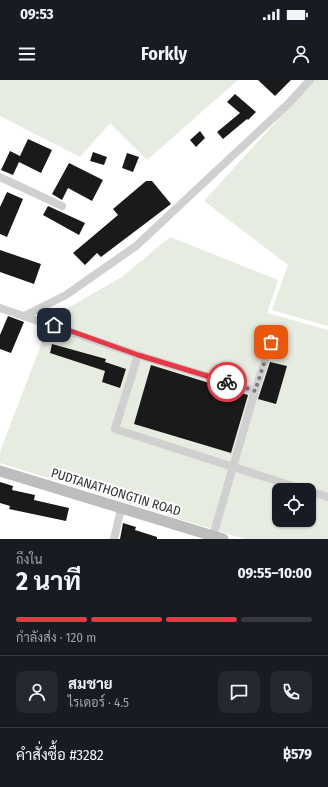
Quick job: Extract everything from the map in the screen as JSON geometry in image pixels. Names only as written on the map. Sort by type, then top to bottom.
[{"type":"street","points":[[24,316],[66,295],[136,246],[288,104],[310,80]]},
{"type":"street","points":[[0,177],[62,206]]},
{"type":"street","points":[[0,308],[40,320],[138,355],[255,391]]},
{"type":"street","points":[[218,537],[234,466],[255,391],[275,330]]},
{"type":"street","points":[[138,355],[115,429],[284,483]]},
{"type":"street","name":"PUDTANATHONGTIN ROAD","points":[[0,471],[121,509],[218,537]]},
{"type":"street","points":[[316,494],[328,498]]},
{"type":"street","points":[[114,539],[121,509]]},
{"type":"shaded area","points":[[0,80],[238,80],[147,160],[110,123],[80,157],[0,116]]},
{"type":"shaded area","points":[[314,80],[328,80],[328,326],[272,310],[288,265],[204,201]]},
{"type":"shaded area","points":[[170,237],[278,280],[267,313],[328,330],[328,539],[244,539],[0,463],[0,452],[45,334],[61,312],[122,277]]},
{"type":"building","points":[[258,80],[291,80],[275,96]]},
{"type":"building","points":[[235,94],[256,112],[223,139],[217,132],[240,113],[227,102]]},
{"type":"building","points":[[200,131],[205,138],[196,147],[190,140]]},
{"type":"building","points":[[28,139],[52,150],[41,173],[19,162],[13,175],[1,170],[10,151],[20,156]]},
{"type":"building","points":[[93,152],[107,157],[104,165],[90,161]]},
{"type":"building","points":[[127,153],[139,157],[133,172],[122,168]]},
{"type":"building","points":[[69,163],[103,180],[92,201],[68,188],[62,200],[52,194]]},
{"type":"building","points":[[146,181],[152,181],[171,204],[101,257],[97,253],[85,265],[73,253],[118,215],[113,209]]},
{"type":"building","points":[[7,192],[23,199],[7,237],[0,234],[0,207]]},
{"type":"building","points":[[48,206],[85,223],[79,235],[43,215]]},
{"type":"building","points":[[0,250],[41,264],[34,284],[0,272]]},
{"type":"building","points":[[8,316],[24,322],[11,353],[0,349],[0,335]]},
{"type":"building","points":[[52,344],[106,359],[105,362],[126,369],[120,388],[102,382],[105,371],[50,353]]},
{"type":"building","points":[[270,362],[287,366],[276,404],[258,399]]},
{"type":"building","points":[[151,365],[248,395],[231,453],[134,424]]},
{"type":"building","points":[[0,482],[13,486],[12,490],[35,495],[34,500],[69,508],[66,521],[9,509],[10,506],[0,503]]},
{"type":"building","points":[[123,523],[136,527],[135,530],[157,537],[157,539],[120,539]]},
{"type":"way so far","points":[[227,382],[255,391],[271,342]]},
{"type":"route","points":[[54,325],[138,355],[227,382]]}]
